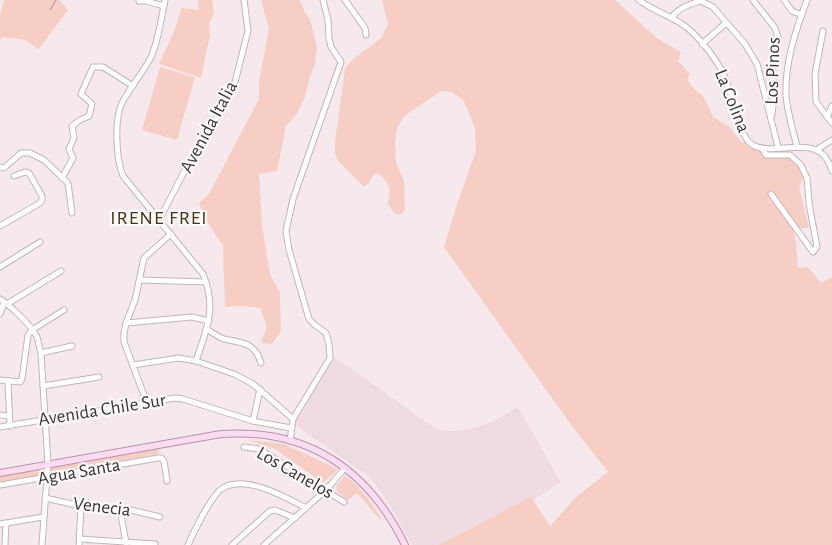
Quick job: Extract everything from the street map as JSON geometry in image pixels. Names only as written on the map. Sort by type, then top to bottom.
[{"type":"main road","name":"Agua Santa","points":[[0,473],[158,444],[231,434],[255,434],[290,440],[323,454],[345,468],[366,486],[381,503],[405,545]]},
{"type":"street","name":"Avenida Italia","points":[[159,220],[184,172],[233,90],[248,32],[244,0]]},
{"type":"street","points":[[290,440],[293,419],[330,358],[330,344],[326,333],[310,319],[289,250],[286,231],[293,199],[341,62],[331,46],[323,0]]},
{"type":"street","points":[[345,0],[365,28],[366,35]]},
{"type":"street","name":"La Colina","points":[[639,0],[686,27],[716,60],[726,80],[746,139],[753,145],[762,148],[797,147],[816,150]]},
{"type":"street","points":[[647,6],[650,0]]},
{"type":"street","points":[[671,18],[676,10],[702,0],[713,7],[745,44],[757,64],[778,147]]},
{"type":"street","name":"Los Pinos","points":[[753,0],[774,28],[778,38],[777,52],[771,72],[775,86],[771,118]]},
{"type":"street","points":[[784,0],[792,11],[802,15]]},
{"type":"street","points":[[797,147],[787,103],[786,86],[791,54],[807,0]]},
{"type":"street","points":[[139,1],[165,3],[156,46],[121,105],[117,152],[119,166],[123,176],[203,274],[210,300],[209,321],[196,361]]},
{"type":"street","points":[[702,44],[726,24]]},
{"type":"street","points":[[823,31],[815,74],[816,102],[832,124]]},
{"type":"street","points":[[62,178],[73,158],[69,149],[74,138],[72,126],[89,116],[92,104],[81,94],[93,67],[103,67],[133,86]]},
{"type":"street","points":[[827,117],[832,106]]},
{"type":"street","points":[[832,140],[816,150],[824,156],[830,164],[832,171]]},
{"type":"street","points":[[762,148],[766,155],[790,155],[801,165],[807,178],[809,203],[817,247],[813,252],[771,194]]},
{"type":"street","points":[[0,167],[4,168],[21,153],[30,153],[44,160],[68,183],[72,213]]},
{"type":"street","points":[[0,226],[42,200],[42,196],[29,173],[25,172],[14,176]]},
{"type":"street","points":[[147,403],[124,342],[124,333],[140,280],[144,258],[171,234]]},
{"type":"street","points":[[0,267],[40,242]]},
{"type":"street","points":[[0,314],[4,302],[61,271]]},
{"type":"street","points":[[140,280],[206,282]]},
{"type":"street","points":[[4,302],[32,330],[37,338],[41,353],[48,464],[42,545]]},
{"type":"street","points":[[0,380],[20,382],[22,379],[26,340],[32,330],[64,310]]},
{"type":"street","points":[[126,324],[192,317],[209,321]]},
{"type":"street","points":[[206,329],[221,338],[248,344],[256,351],[261,363]]},
{"type":"street","points":[[41,353],[72,346]]},
{"type":"street","points":[[133,365],[179,358],[196,361],[234,374],[253,384],[293,419]]},
{"type":"street","points":[[43,386],[99,377]]},
{"type":"street","points":[[8,382],[10,426]]},
{"type":"street","points":[[253,421],[260,389]]},
{"type":"street","name":"Avenida Chile Sur","points":[[0,427],[175,398],[253,421],[291,428]]},
{"type":"street","points":[[0,415],[9,416]]},
{"type":"street","points":[[158,444],[158,458],[164,461],[167,481]]},
{"type":"street","name":"Los Canelos","points":[[244,447],[259,449],[344,502]]},
{"type":"street","name":"Agua Santa","points":[[0,486],[158,458]]},
{"type":"street","points":[[264,545],[326,490],[345,468]]},
{"type":"street","points":[[188,545],[214,498],[220,490],[228,486],[235,484],[257,486],[283,496],[306,508]]},
{"type":"street","name":"Venecia","points":[[45,498],[82,506],[131,510],[160,517]]},
{"type":"street","points":[[79,545],[82,506]]},
{"type":"street","points":[[120,509],[126,543]]},
{"type":"street","points":[[232,545],[270,511],[275,510],[295,518]]},
{"type":"street","points":[[5,545],[3,523],[43,517]]},
{"type":"street","points":[[80,538],[155,544]]},
{"type":"shaded area","points":[[4,0],[59,0],[68,10],[39,49],[25,40],[2,37],[0,41],[0,15]]},
{"type":"shaded area","points":[[198,0],[212,0],[214,13],[209,23],[210,35],[201,78],[159,64],[173,34],[182,8],[199,10]]},
{"type":"shaded area","points":[[261,0],[300,0],[310,19],[317,47],[315,64],[305,97],[296,115],[286,126],[277,171],[259,174],[262,225],[270,274],[280,293],[281,331],[272,344],[261,343],[267,327],[260,308],[225,307],[223,246],[204,217],[199,203],[209,194],[259,99],[259,82],[269,29]]},
{"type":"shaded area","points":[[382,0],[615,0],[658,39],[681,52],[678,61],[690,74],[687,79],[691,86],[704,97],[713,117],[730,127],[741,142],[779,148],[795,155],[802,162],[807,171],[799,187],[809,228],[800,228],[791,219],[798,266],[799,268],[808,267],[821,283],[832,277],[832,545],[439,545],[531,497],[550,526],[576,497],[608,472],[572,426],[444,247],[476,151],[475,128],[464,101],[452,92],[441,91],[402,119],[397,129],[395,141],[396,162],[404,181],[405,210],[400,215],[395,214],[388,204],[389,187],[378,173],[373,175],[369,183],[364,187],[338,161],[335,153],[335,142],[345,69],[351,61],[381,38],[388,24]]},
{"type":"shaded area","points":[[160,67],[195,77],[177,140],[142,130]]},
{"type":"shaded area","points":[[334,358],[427,423],[440,430],[470,429],[492,422],[518,407],[561,482],[478,535],[483,545],[412,545],[390,505],[370,477],[297,426],[295,422]]},
{"type":"shaded area","points":[[248,440],[284,444],[338,469],[323,483],[275,449]]},
{"type":"shaded area","points":[[160,444],[158,454],[0,482],[0,474]]},
{"type":"shaded area","points":[[345,476],[365,495],[381,518],[380,520],[357,493],[348,500],[337,492],[336,486]]},
{"type":"waterway","points":[[50,10],[56,0]]},
{"type":"district","name":"IRENE FREI","points":[[159,218]]}]
